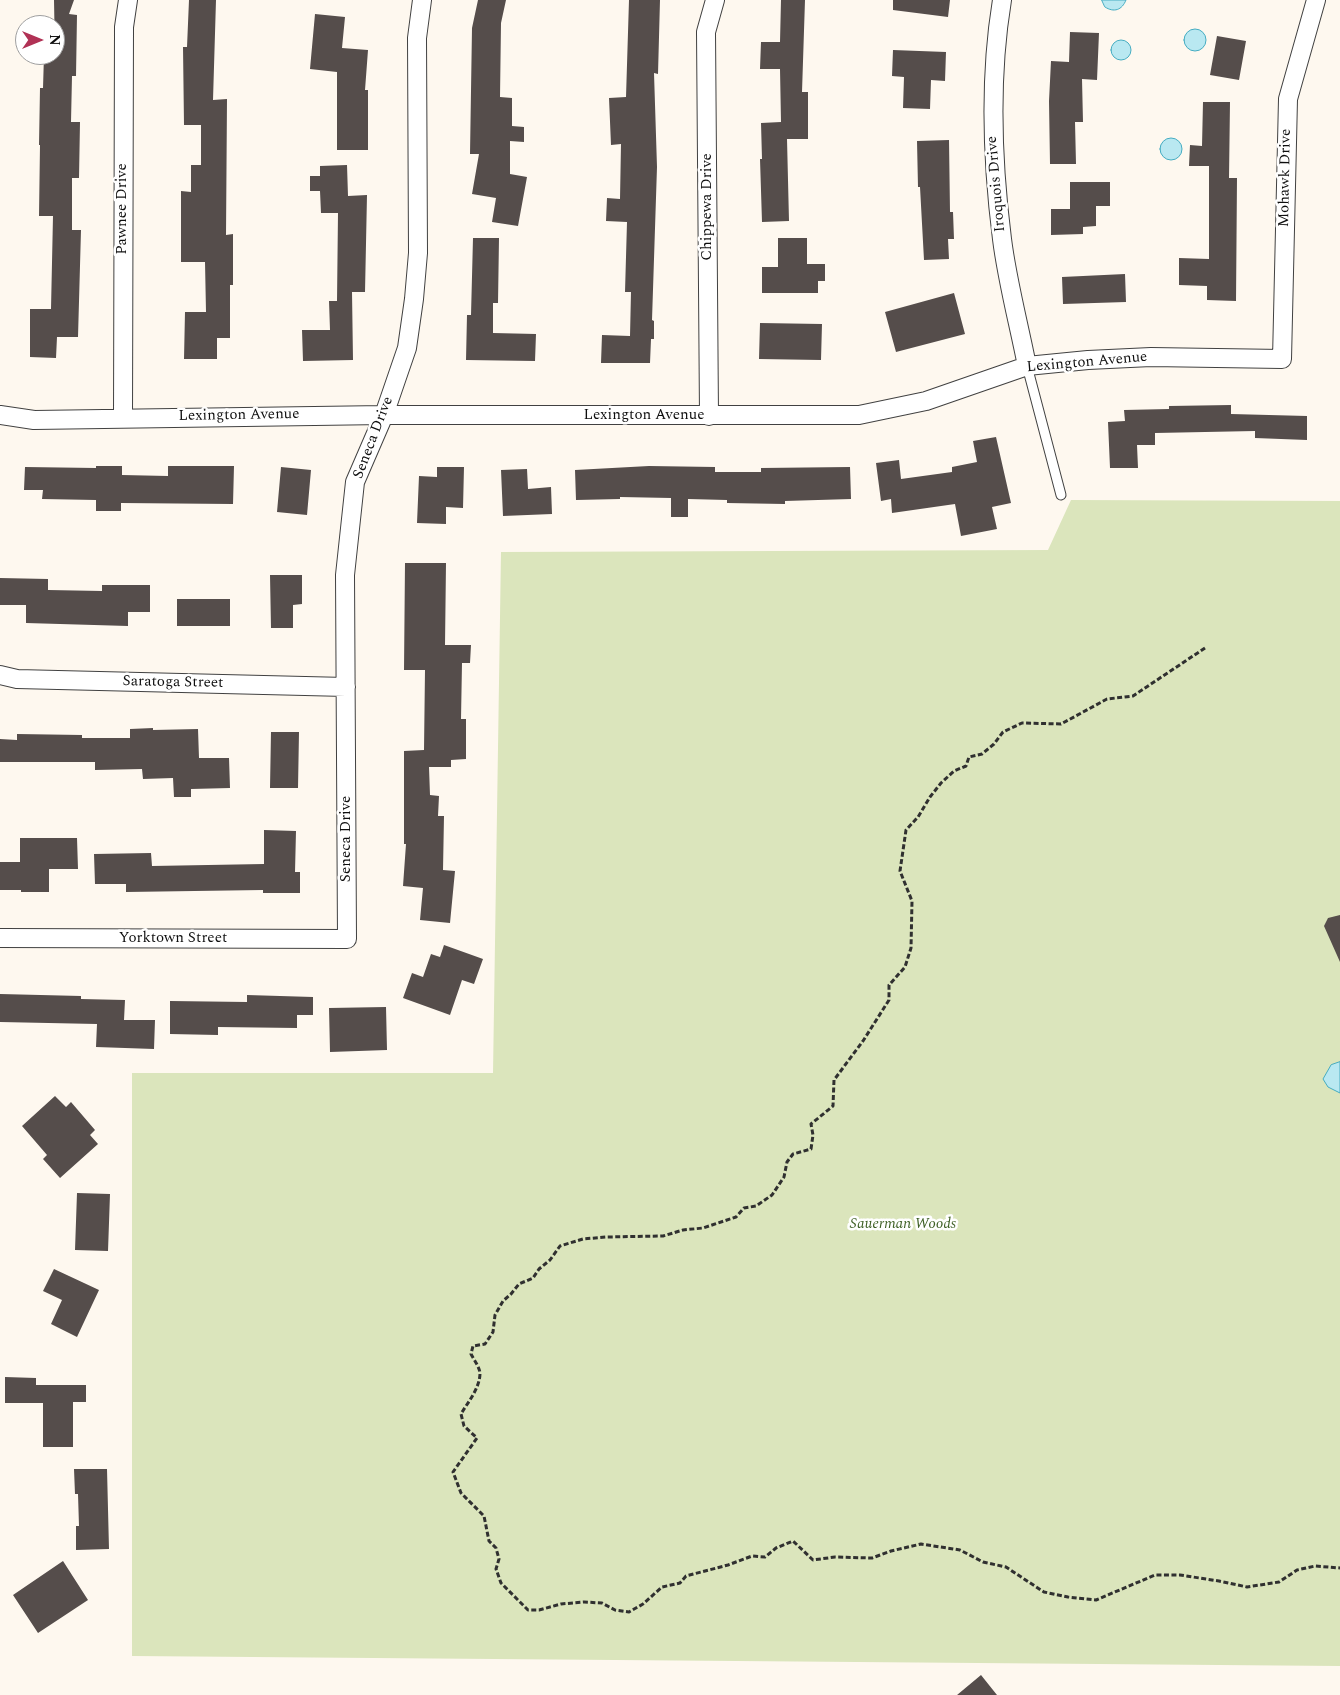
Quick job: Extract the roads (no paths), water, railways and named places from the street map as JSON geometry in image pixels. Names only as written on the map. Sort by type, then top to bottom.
[{"type":"street","name":"Pawnee Drive","points":[[122,418],[124,36],[128,0]]},
{"type":"street","name":"Seneca Drive","points":[[347,939],[345,576],[355,482],[384,415],[407,348],[418,253],[417,38],[422,0]]},
{"type":"street","name":"Chippewa Drive","points":[[709,416],[706,32],[715,0]]},
{"type":"street","name":"Iroquois Drive","points":[[1002,0],[996,37],[992,133],[1002,240],[1027,366]]},
{"type":"street","name":"Mohawk Drive","points":[[1282,360],[1288,99],[1316,0]]},
{"type":"street","name":"Lexington Avenue","points":[[0,415],[34,420],[384,415],[859,415],[926,401],[1027,366],[1088,360],[1151,357],[1282,360]]},
{"type":"street","name":"Saratoga Street","points":[[0,675],[17,679],[346,687]]},
{"type":"street","name":"Yorktown Street","points":[[0,938],[347,939]]},
{"type":"lane","points":[[1027,366],[1061,495]]},
{"type":"water","points":[[1102,0],[1126,0],[1120,8],[1112,10],[1105,7]]},
{"type":"water","points":[[1191,29],[1199,29],[1206,36],[1206,44],[1199,51],[1191,51],[1184,44],[1184,36]]},
{"type":"water","points":[[1117,40],[1125,40],[1131,46],[1131,54],[1125,60],[1117,60],[1111,54],[1111,46]]},
{"type":"water","points":[[1171,138],[1179,141],[1182,149],[1179,157],[1171,160],[1163,157],[1160,149],[1163,141]]},
{"type":"water","points":[[1340,1062],[1340,1093],[1328,1087],[1323,1079],[1331,1065]]},
{"type":"park label","name":"Sauerman Woods","points":[[903,1225]]}]
